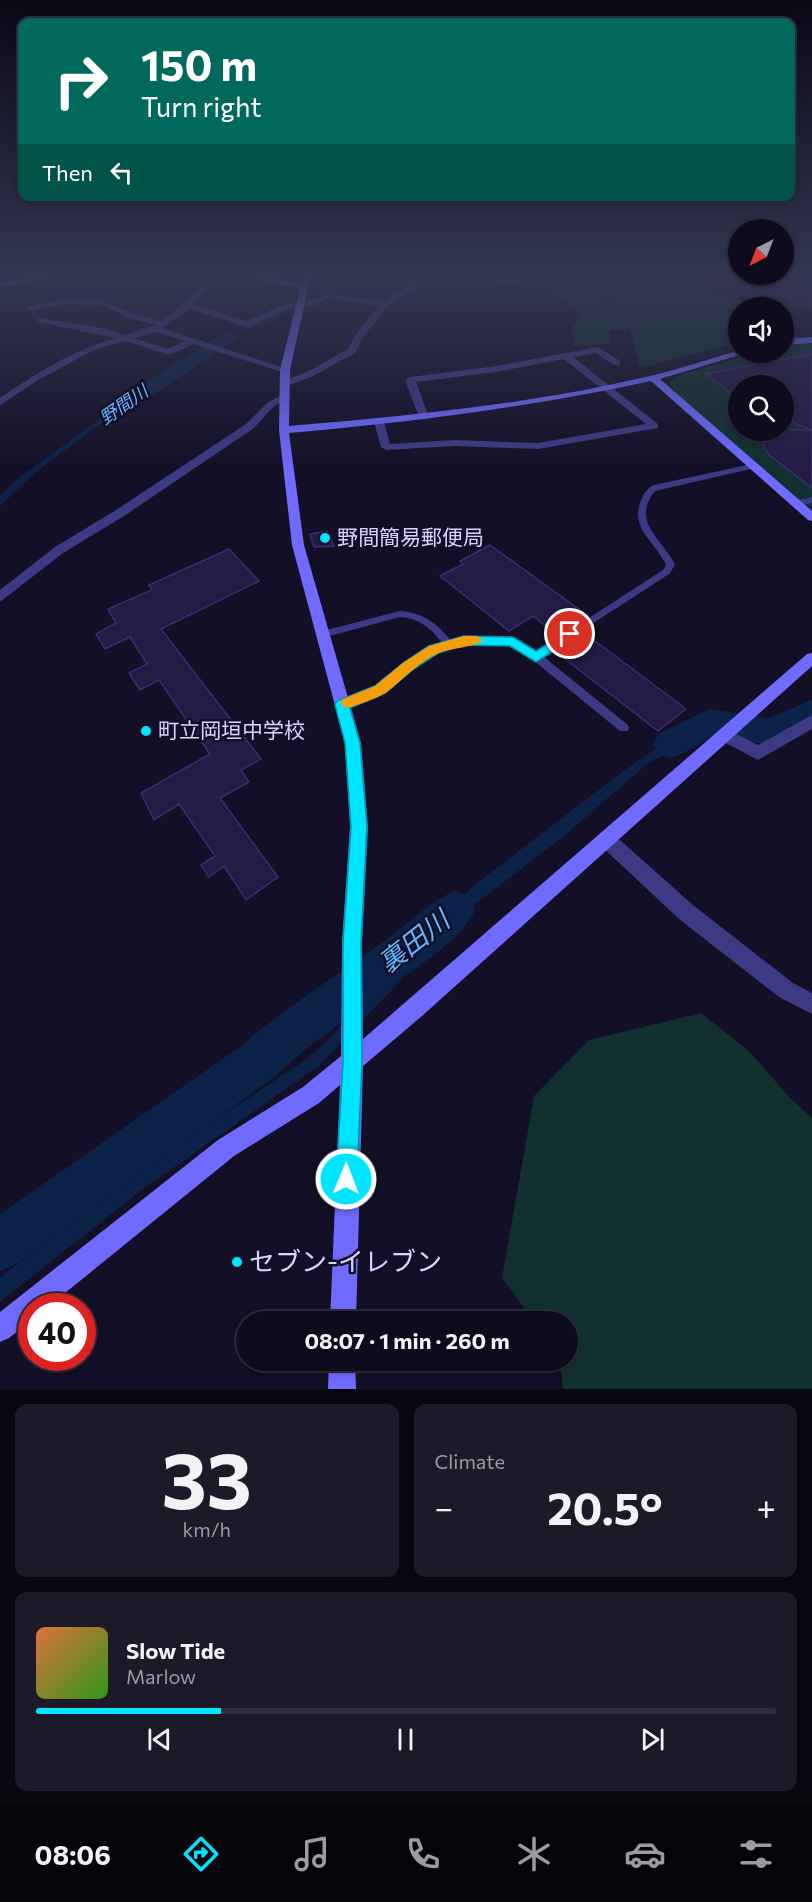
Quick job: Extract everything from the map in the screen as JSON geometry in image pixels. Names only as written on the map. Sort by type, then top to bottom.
[{"type":"street","points":[[0,402],[37,377],[91,348],[119,339]]},
{"type":"street","points":[[124,339],[169,352],[193,341]]},
{"type":"street","points":[[188,339],[284,384]]},
{"type":"street","points":[[293,339],[284,384],[284,430],[298,545],[352,743],[359,827],[352,942],[352,1062],[343,1311]]},
{"type":"street","points":[[0,597],[51,556],[250,426],[271,404],[284,384],[320,369],[352,351],[358,339]]},
{"type":"street","points":[[794,341],[812,340]]},
{"type":"street","points":[[424,417],[410,380],[496,369],[597,350],[617,363]]},
{"type":"street","points":[[379,422],[387,447],[454,443],[538,446],[654,426],[609,388],[567,357]]},
{"type":"street","points":[[284,430],[379,422],[511,406],[653,378],[728,357]]},
{"type":"street","points":[[653,378],[812,517]]},
{"type":"street","points":[[795,504],[812,500]]},
{"type":"street","points":[[0,1329],[226,1148],[311,1095],[352,1062],[812,658]]},
{"type":"street","points":[[726,735],[758,753],[812,721]]},
{"type":"street","points":[[606,839],[686,912],[786,990],[812,1004]]},
{"type":"street","points":[[342,1371],[342,1389]]},
{"type":"lane","points":[[536,657],[666,572],[671,565],[663,549],[643,526],[640,517],[648,493],[654,488],[752,466]]},
{"type":"lane","points":[[322,634],[400,614],[410,614],[426,621],[448,645]]},
{"type":"lane","points":[[342,705],[380,690],[408,666],[434,650],[464,641],[513,642],[536,657],[624,728]]},
{"type":"green space","points":[[573,339],[610,339],[611,344],[574,346]]},
{"type":"green space","points":[[633,339],[728,339],[728,346],[640,368]]},
{"type":"green space","points":[[812,343],[812,511],[731,441],[794,441],[794,375],[728,375],[728,438],[675,392],[670,384],[671,380],[679,375],[728,361],[794,363],[794,344]]},
{"type":"green space","points":[[701,1013],[749,1051],[790,1098],[812,1118],[812,1389],[563,1389],[561,1371],[578,1371],[578,1311],[527,1311],[502,1278],[534,1096],[589,1040]]},
{"type":"water","name":"野間川","points":[[224,339],[229,339],[160,379],[36,472],[0,506],[0,496],[16,480],[160,375]]},
{"type":"water","name":"裏田川","points":[[812,703],[812,715],[774,735],[704,731],[646,765],[564,836],[469,909],[320,1065],[139,1192],[0,1302],[0,1278],[118,1184],[301,1063],[326,1043],[381,978],[414,947],[445,912],[477,883],[622,772],[687,727],[700,722],[750,729],[768,727]]},
{"type":"building","points":[[812,354],[812,430],[794,423],[794,375],[728,375],[728,391],[706,374],[764,363],[794,363],[794,357]]},
{"type":"building","points":[[794,430],[812,430],[812,488],[769,455],[764,441],[794,441]]},
{"type":"building","name":"野間簡易郵便局","points":[[327,531],[334,546],[314,547],[310,534]]},
{"type":"building","points":[[490,545],[588,616],[573,625],[571,630],[557,635],[533,616],[509,631],[440,576],[463,564],[460,561]]},
{"type":"building","points":[[229,549],[259,581],[161,629],[261,759],[241,770],[249,782],[220,798],[278,877],[246,900],[224,866],[209,877],[201,865],[215,856],[179,804],[154,820],[141,793],[210,754],[159,680],[140,690],[129,673],[147,664],[130,637],[105,649],[96,634],[116,623],[108,609],[152,590],[149,585]]},
{"type":"building","points":[[583,632],[686,709],[658,731],[560,655],[572,647],[567,643],[577,633]]},
{"type":"waterway","name":"野間川","points":[[118,409],[226,339]]},
{"type":"waterway","name":"裏田川","points":[[670,744],[709,722],[771,732],[812,713]]},
{"type":"waterway","name":"裏田川","points":[[0,1245],[257,1062],[280,1041],[409,948],[455,910]]},
{"type":"slow traffic","points":[[347,703],[380,690],[408,666],[434,650],[464,641],[477,640]]},
{"type":"place","name":"野間簡易郵便局","points":[[325,538]]},
{"type":"place","name":"町立岡垣中学校","points":[[146,731]]},
{"type":"place","name":"セブン-イレブン","points":[[237,1262]]},
{"type":"route","points":[[346,1179],[352,1062],[352,942],[359,827],[352,743],[342,705],[380,690],[408,666],[434,650],[464,641],[495,640],[513,642],[526,648],[536,657],[570,634]]}]
